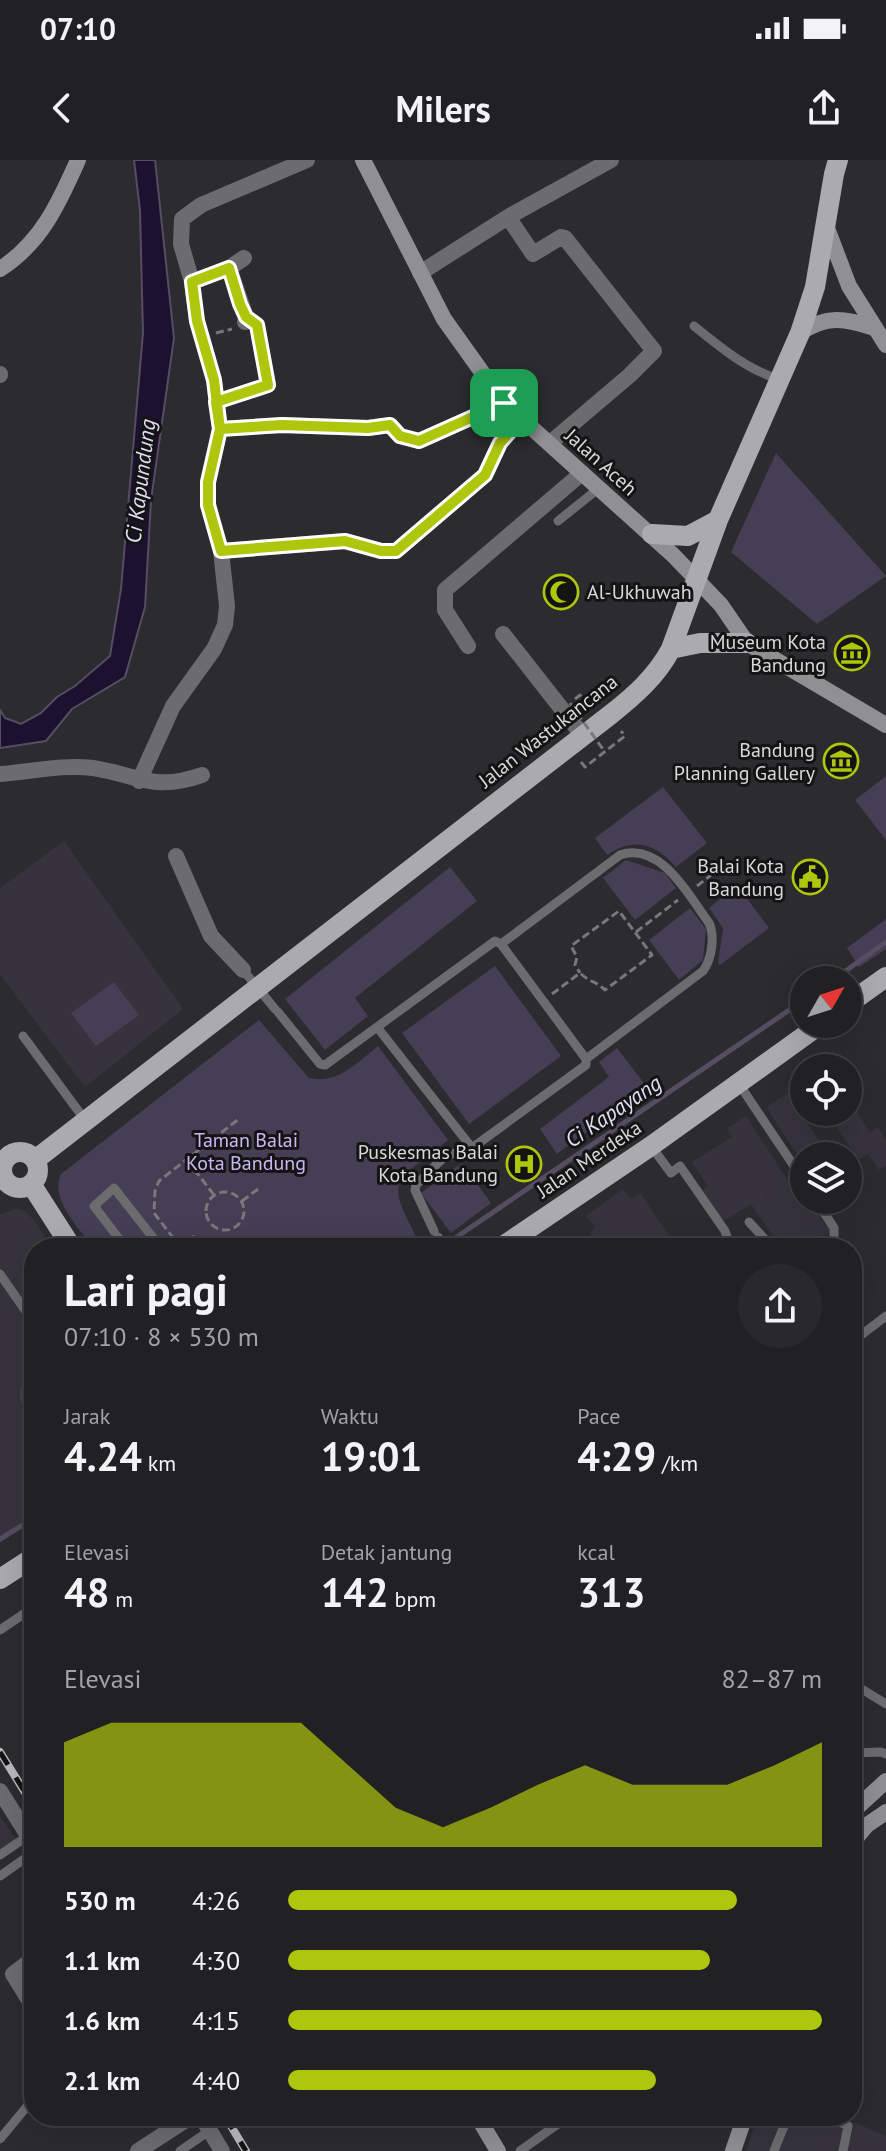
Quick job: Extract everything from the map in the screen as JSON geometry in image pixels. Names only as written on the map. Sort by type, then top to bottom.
[{"type":"main road","name":"Jalan Wastukancana","points":[[35,1160],[583,736],[648,682],[662,666],[718,520],[800,333],[815,287],[838,160]]},
{"type":"main road","points":[[652,534],[688,536],[718,520]]},
{"type":"main road","points":[[671,649],[700,643],[747,643]]},
{"type":"main road","points":[[862,994],[886,977]]},
{"type":"main road","name":"Jalan Merdeka","points":[[515,1238],[651,1146],[801,1038]]},
{"type":"main road","points":[[5,1148],[22,1152],[35,1160],[38,1173],[31,1184],[16,1187],[3,1184],[5,1148]]},
{"type":"main road","points":[[31,1184],[66,1238]]},
{"type":"main road","points":[[0,1579],[24,1563]]},
{"type":"street","points":[[0,269],[32,244],[46,226],[78,160]]},
{"type":"street","points":[[139,781],[173,706],[214,649],[225,625],[227,588],[221,551],[208,505],[208,482],[220,429],[214,380],[197,321],[192,282],[181,244],[182,219],[201,205],[307,160]]},
{"type":"street","name":"Jalan Aceh","points":[[363,160],[444,319],[504,403],[652,534],[729,615],[747,643],[886,725]]},
{"type":"street","points":[[420,273],[456,253],[508,217],[611,160]]},
{"type":"street","points":[[508,217],[533,254],[541,252],[561,237],[565,238],[654,351],[550,443]]},
{"type":"street","points":[[827,228],[849,286],[886,344]]},
{"type":"street","points":[[192,282],[229,268],[244,258]]},
{"type":"street","points":[[216,402],[265,387],[268,382],[257,325],[244,321],[229,268]]},
{"type":"street","points":[[800,333],[824,320],[841,320],[874,328]]},
{"type":"street","points":[[220,429],[282,425],[368,428],[390,425],[400,436],[419,441],[504,403]]},
{"type":"street","points":[[221,551],[345,541],[381,551],[396,551],[485,475],[500,443],[522,418]]},
{"type":"street","points":[[468,646],[445,610],[445,590],[582,473]]},
{"type":"street","points":[[503,634],[583,736]]},
{"type":"street","points":[[0,774],[93,768],[139,781],[173,783],[202,775]]},
{"type":"street","points":[[176,856],[211,936],[243,970]]},
{"type":"street","points":[[862,1803],[886,1781]]},
{"type":"street","points":[[0,1791],[24,1829]]},
{"type":"street","points":[[862,1831],[886,1812]]},
{"type":"street","points":[[24,1966],[13,1974],[24,1992]]},
{"type":"street","points":[[138,2151],[177,2126]]},
{"type":"street","points":[[207,2126],[222,2151]]},
{"type":"street","points":[[483,2126],[498,2151]]},
{"type":"street","points":[[733,2151],[742,2126]]},
{"type":"lane","points":[[694,326],[752,368],[780,380]]},
{"type":"lane","points":[[558,521],[599,488]]},
{"type":"lane","points":[[501,944],[627,852],[660,861],[687,893],[712,929],[708,964],[703,971],[586,1059]]},
{"type":"lane","points":[[243,970],[320,1064],[325,1065],[495,941],[501,944],[586,1059],[586,1065],[472,1148],[445,1156],[414,1188],[439,1238]]},
{"type":"lane","points":[[377,1027],[472,1148]]},
{"type":"lane","points":[[23,1036],[86,1121]]},
{"type":"lane","points":[[738,1083],[790,1160]]},
{"type":"lane","points":[[651,1146],[671,1173],[680,1166],[725,1231],[726,1238]]},
{"type":"lane","points":[[118,1238],[94,1206],[114,1188],[153,1238]]},
{"type":"lane","points":[[825,1214],[834,1228],[834,1238]]},
{"type":"lane","points":[[749,1222],[764,1238]]},
{"type":"lane","points":[[0,1274],[24,1309]]},
{"type":"lane","points":[[862,1334],[886,1316]]},
{"type":"lane","points":[[0,1630],[24,1614]]},
{"type":"lane","points":[[862,1689],[886,1704]]},
{"type":"lane","points":[[862,1753],[886,1754]]},
{"type":"lane","points":[[0,1855],[24,1843]]},
{"type":"lane","points":[[0,1876],[24,1859]]},
{"type":"lane","points":[[0,2139],[24,2110]]},
{"type":"lane","points":[[180,2151],[202,2126]]},
{"type":"lane","points":[[520,2151],[555,2126]]},
{"type":"lane","points":[[774,2151],[781,2126]]},
{"type":"lane","points":[[843,2151],[848,2126]]},
{"type":"path","points":[[203,337],[244,321]]},
{"type":"path","points":[[580,695],[586,703]]},
{"type":"path","points":[[570,703],[605,752]]},
{"type":"path","points":[[581,762],[585,767],[605,752],[625,736],[621,731]]},
{"type":"path","points":[[636,932],[711,875]]},
{"type":"path","points":[[619,911],[652,955],[605,990],[580,973],[571,946],[619,911]]},
{"type":"path","points":[[543,1001],[580,973]]},
{"type":"path","points":[[172,1238],[155,1215],[155,1191],[159,1181],[240,1118]]},
{"type":"path","points":[[186,1159],[214,1195]]},
{"type":"path","points":[[242,1201],[258,1189]]},
{"type":"path","points":[[229,1192],[242,1201],[245,1211],[242,1221],[234,1228],[224,1230],[210,1223],[206,1214],[208,1203],[214,1195],[229,1192]]},
{"type":"shaded area","points":[[64,841],[183,1009],[85,1087],[0,974],[0,888]]},
{"type":"shaded area","points":[[788,1093],[790,1126],[810,1126],[820,1142],[790,1144],[766,1107]]},
{"type":"shaded area","points":[[746,1116],[787,1179],[790,1178],[790,1214],[822,1214],[833,1230],[821,1238],[774,1238],[751,1204],[722,1222],[702,1191],[708,1186],[692,1162],[732,1137],[727,1128]]},
{"type":"shaded area","points":[[862,1120],[870,1132],[878,1127],[886,1140],[886,1166],[879,1170],[868,1154],[862,1158],[862,1142],[846,1142],[836,1126],[862,1126]]},
{"type":"shaded area","points":[[623,1189],[631,1199],[640,1193],[671,1238],[594,1238],[590,1233],[595,1227],[586,1216]]},
{"type":"shaded area","points":[[16,1209],[25,1211],[46,1238],[24,1238],[24,1527],[0,1543],[0,1214]]},
{"type":"shaded area","points":[[0,1816],[21,1846],[0,1859]]},
{"type":"shaded area","points":[[754,2126],[862,2126],[886,2136],[886,2151],[746,2151]]},
{"type":"green space","points":[[776,453],[886,576],[817,624],[731,552]]},
{"type":"green space","points":[[886,776],[886,840],[855,800]]},
{"type":"green space","points":[[663,787],[707,843],[676,867],[660,852],[643,845],[626,846],[607,855],[595,838]]},
{"type":"green space","points":[[626,860],[665,873],[676,888],[635,920],[603,878]]},
{"type":"green space","points":[[450,867],[477,901],[355,998],[368,1016],[325,1050],[285,999]]},
{"type":"green space","points":[[737,885],[769,928],[720,965],[723,928],[709,908]]},
{"type":"green space","points":[[690,908],[706,929],[703,960],[679,980],[649,940]]},
{"type":"green space","points":[[886,919],[886,949],[858,966],[847,948]]},
{"type":"green space","points":[[495,966],[561,1056],[469,1124],[402,1033]]},
{"type":"green space","points":[[114,982],[139,1015],[96,1046],[71,1013]]},
{"type":"green space","name":"Taman Balai Kota Bandung","points":[[259,1020],[309,1078],[338,1075],[378,1046],[448,1140],[414,1167],[399,1185],[402,1208],[417,1238],[86,1238],[62,1203],[58,1183],[61,1174]]},
{"type":"green space","points":[[617,1048],[647,1087],[557,1154],[540,1129],[609,1077],[599,1062]]},
{"type":"green space","points":[[462,1163],[491,1203],[451,1233],[421,1193]]},
{"type":"green space","points":[[24,1379],[24,1408],[21,1402]]},
{"type":"water","name":"Ci Kapundung","points":[[134,160],[155,160],[174,338],[151,500],[145,607],[125,677],[72,709],[46,741],[0,748],[0,710],[5,718],[21,724],[41,713],[110,656],[121,589],[143,333],[140,210]]},
{"type":"waterway","name":"Ci Kapayang","points":[[853,966],[886,942]]},
{"type":"waterway","name":"Ci Kapayang","points":[[455,1238],[790,1010]]},
{"type":"waterway","name":"Ci Kapayang","points":[[0,1539],[24,1524]]},
{"type":"railway","points":[[0,1752],[24,1791]]},
{"type":"railway","points":[[231,2126],[246,2151]]},
{"type":"place","name":"Al-Ukhuwah","points":[[561,592]]},
{"type":"place","name":"Museum Kota Bandung","points":[[852,653]]},
{"type":"place","name":"Bandung Planning Gallery","points":[[841,761]]},
{"type":"place","name":"Balai Kota Bandung","points":[[810,877]]},
{"type":"place","name":"Puskesmas Balai Kota Bandung","points":[[524,1164]]},
{"type":"route","points":[[504,403],[419,441],[400,436],[393,426],[386,424],[368,428],[282,425],[220,429],[216,402],[268,385],[261,345],[257,325],[246,317],[229,268],[192,282],[197,321],[214,380],[216,402],[220,429],[208,482],[208,505],[221,551],[345,541],[381,551],[396,551],[485,475],[500,443],[522,418],[504,403]]}]
